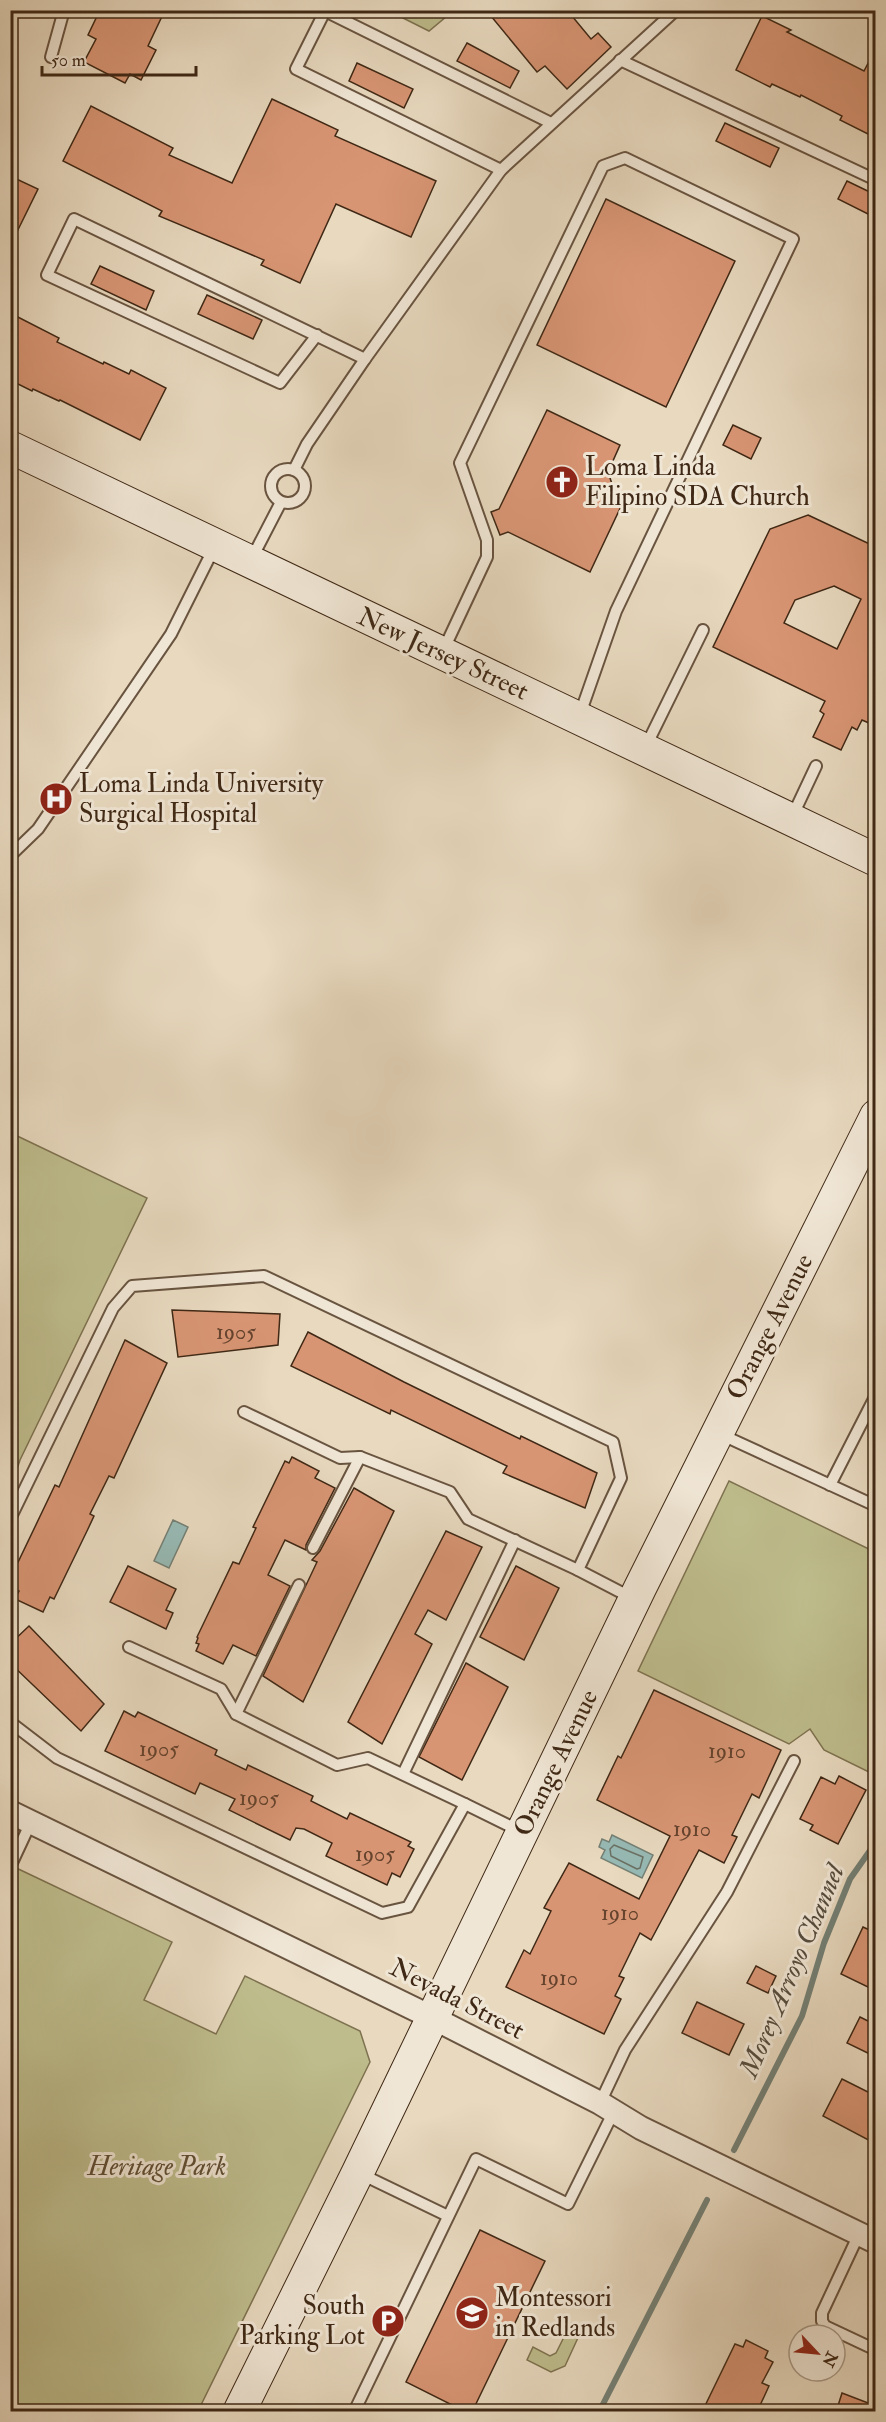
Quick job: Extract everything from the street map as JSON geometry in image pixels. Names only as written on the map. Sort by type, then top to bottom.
[{"type":"street","name":"New Jersey Street","points":[[10,447],[876,860]]},
{"type":"street","name":"Orange Avenue","points":[[244,2410],[635,1599],[876,1116]]},
{"type":"street","name":"Nevada Street","points":[[10,1812],[433,2018],[607,2107],[641,2128],[867,2238]]},
{"type":"lane","points":[[51,57],[64,10]]},
{"type":"lane","points":[[501,170],[296,69],[325,10],[551,123]]},
{"type":"lane","points":[[294,470],[308,444],[364,358],[501,170],[676,10]]},
{"type":"lane","points":[[620,60],[876,180]]},
{"type":"lane","points":[[442,654],[487,557],[488,540],[460,463],[603,166],[625,158],[793,239],[616,611],[579,717]]},
{"type":"lane","points":[[316,335],[280,383],[47,275],[74,219],[364,358]]},
{"type":"lane","points":[[294,470],[302,476],[304,482],[302,495],[291,503],[281,502],[272,494],[271,482],[279,472],[294,470]]},
{"type":"lane","points":[[250,562],[281,502]]},
{"type":"lane","points":[[10,856],[38,830],[171,634],[215,546]]},
{"type":"lane","points":[[644,749],[703,630]]},
{"type":"lane","points":[[790,820],[816,766]]},
{"type":"lane","points":[[10,1519],[113,1308],[132,1286],[264,1276],[613,1442],[621,1478],[578,1570]]},
{"type":"lane","points":[[830,1485],[876,1395]]},
{"type":"lane","points":[[244,1412],[340,1458],[360,1457],[450,1492],[468,1519],[635,1599]]},
{"type":"lane","points":[[717,1433],[876,1506]]},
{"type":"lane","points":[[313,1548],[360,1457]]},
{"type":"lane","points":[[403,1774],[515,1540]]},
{"type":"lane","points":[[236,1714],[299,1585]]},
{"type":"lane","points":[[129,1647],[220,1689],[236,1714],[337,1765],[369,1758],[523,1832]]},
{"type":"lane","points":[[10,1722],[57,1758],[382,1913],[408,1906],[465,1804]]},
{"type":"lane","points":[[354,2412],[476,2159],[568,2204],[607,2107],[625,2050],[727,1892],[794,1761]]},
{"type":"lane","points":[[10,1867],[32,1822]]},
{"type":"lane","points":[[358,2172],[448,2216]]},
{"type":"lane","points":[[867,2238],[822,2313],[822,2321],[825,2326],[876,2350]]},
{"type":"green space","points":[[389,11],[453,11],[429,31]]},
{"type":"green space","points":[[11,1133],[147,1198],[20,1460],[11,1487]]},
{"type":"green space","points":[[729,1481],[875,1552],[875,1775],[824,1750],[810,1729],[789,1744],[638,1671]]},
{"type":"green space","name":"Heritage Park","points":[[10,1865],[172,1942],[144,2000],[216,2034],[245,1976],[360,2031],[370,2062],[198,2411],[11,2411]]},
{"type":"green space","points":[[571,2323],[582,2329],[565,2366],[551,2372],[527,2360],[533,2347],[550,2356],[556,2353]]},
{"type":"water","points":[[173,1520],[188,1527],[169,1568],[154,1561]]},
{"type":"water","points":[[612,1835],[653,1855],[642,1878],[601,1858],[605,1850],[599,1847],[602,1839],[609,1842]]},
{"type":"building","points":[[100,10],[165,10],[148,46],[156,50],[141,80],[130,74],[125,83],[84,62],[96,39],[88,35]]},
{"type":"building","points":[[486,10],[567,10],[591,39],[598,33],[611,47],[567,89],[545,66],[537,72]]},
{"type":"building","points":[[762,16],[791,30],[787,32],[864,71],[876,48],[876,138],[840,120],[842,116],[801,95],[800,97],[772,84],[770,87],[736,70]]},
{"type":"building","points":[[467,43],[519,71],[510,88],[457,61]]},
{"type":"building","points":[[357,63],[413,89],[404,108],[349,81]]},
{"type":"building","points":[[272,99],[338,130],[335,136],[436,181],[411,237],[336,204],[300,283],[261,265],[264,260],[159,216],[162,211],[63,161],[91,106],[173,148],[169,155],[232,183]]},
{"type":"building","points":[[725,123],[779,148],[770,167],[716,141]]},
{"type":"building","points":[[10,176],[38,189],[10,246]]},
{"type":"building","points":[[847,181],[876,195],[876,218],[838,199]]},
{"type":"building","points":[[606,199],[735,261],[666,407],[537,345]]},
{"type":"building","points":[[100,266],[154,291],[146,310],[91,284]]},
{"type":"building","points":[[207,295],[262,320],[253,339],[198,314]]},
{"type":"building","points":[[10,313],[59,338],[57,342],[129,374],[131,370],[166,388],[140,440],[60,400],[33,389],[32,391],[10,380]]},
{"type":"building","name":"Loma Linda Filipino SDA Church","points":[[547,410],[620,445],[608,472],[615,493],[625,498],[590,572],[508,532],[500,535],[491,512],[499,509]]},
{"type":"building","points":[[733,425],[761,438],[751,459],[723,445]]},
{"type":"building","points":[[808,515],[876,547],[876,726],[862,720],[857,730],[852,727],[841,750],[813,737],[824,714],[820,711],[825,701],[713,647],[770,529]],"holes":[[[834,586],[861,599],[837,649],[784,623],[795,600]]]},
{"type":"building","points":[[172,1310],[280,1314],[278,1345],[178,1357]]},
{"type":"building","points":[[308,1332],[520,1439],[521,1436],[597,1473],[585,1508],[503,1473],[507,1466],[391,1410],[390,1414],[291,1366]]},
{"type":"building","points":[[125,1340],[167,1363],[114,1478],[109,1476],[90,1514],[94,1516],[54,1599],[50,1597],[43,1612],[15,1599],[19,1591],[10,1587],[10,1579],[55,1485],[59,1487]]},
{"type":"building","points":[[292,1457],[319,1471],[315,1478],[335,1488],[306,1545],[306,1550],[285,1540],[268,1575],[290,1586],[256,1656],[233,1645],[223,1664],[196,1651],[199,1644],[196,1643],[197,1637],[233,1562],[239,1564],[256,1528],[253,1527],[285,1461],[289,1463]]},
{"type":"building","points":[[354,1488],[394,1511],[303,1702],[263,1676],[317,1562],[312,1560],[320,1551]]},
{"type":"building","points":[[446,1531],[482,1547],[446,1620],[428,1610],[415,1634],[432,1644],[382,1744],[348,1722]]},
{"type":"building","points":[[128,1566],[176,1589],[166,1610],[173,1613],[166,1629],[110,1602]]},
{"type":"building","points":[[516,1566],[559,1588],[524,1660],[480,1637]]},
{"type":"building","points":[[29,1626],[104,1704],[81,1731],[10,1663],[10,1644]]},
{"type":"building","points":[[466,1663],[508,1687],[462,1780],[419,1757]]},
{"type":"building","points":[[654,1690],[781,1750],[759,1798],[752,1794],[732,1835],[737,1837],[724,1863],[699,1850],[651,1940],[640,1933],[619,1976],[624,1978],[615,1996],[621,1999],[604,2034],[506,1987],[524,1950],[530,1954],[551,1911],[544,1908],[569,1863],[639,1899],[670,1836],[597,1800],[618,1756],[621,1758]]},
{"type":"building","points":[[124,1711],[135,1717],[138,1712],[217,1750],[215,1755],[246,1770],[248,1765],[313,1796],[311,1801],[347,1819],[350,1813],[411,1842],[408,1846],[414,1849],[400,1877],[392,1873],[387,1885],[326,1856],[332,1843],[304,1829],[296,1828],[290,1840],[229,1810],[235,1799],[200,1783],[195,1794],[105,1751]]},
{"type":"building","points":[[839,1776],[866,1790],[838,1844],[810,1830],[813,1825],[800,1819],[821,1777],[835,1784]]},
{"type":"building","points":[[863,1927],[876,1933],[876,1977],[870,1988],[841,1974]]},
{"type":"building","points":[[756,1966],[776,1976],[768,1993],[747,1983]]},
{"type":"building","points":[[697,2002],[744,2024],[729,2055],[682,2033]]},
{"type":"building","points":[[860,2017],[876,2025],[876,2057],[847,2043]]},
{"type":"building","points":[[842,2079],[876,2096],[876,2144],[823,2116]]},
{"type":"building","points":[[480,2230],[545,2261],[472,2412],[466,2412],[406,2382]]},
{"type":"building","points":[[746,2340],[768,2351],[765,2358],[773,2362],[762,2383],[769,2386],[757,2412],[702,2412],[735,2344],[743,2347]]},
{"type":"building","points":[[842,2393],[876,2406],[876,2412],[836,2412]]},
{"type":"waterway","name":"Morey Arroyo Channel","points":[[734,2150],[802,2016],[824,1943],[850,1879],[876,1842]]},
{"type":"waterway","name":"Morey Arroyo Channel","points":[[599,2412],[707,2200]]},
{"type":"place","name":"Loma Linda Filipino SDA Church","points":[[562,482]]},
{"type":"place","name":"Loma Linda University Surgical Hospital","points":[[56,799]]},
{"type":"place","name":"Montessori in Redlands","points":[[472,2313]]},
{"type":"place","name":"South Parking Lot","points":[[388,2321]]}]
